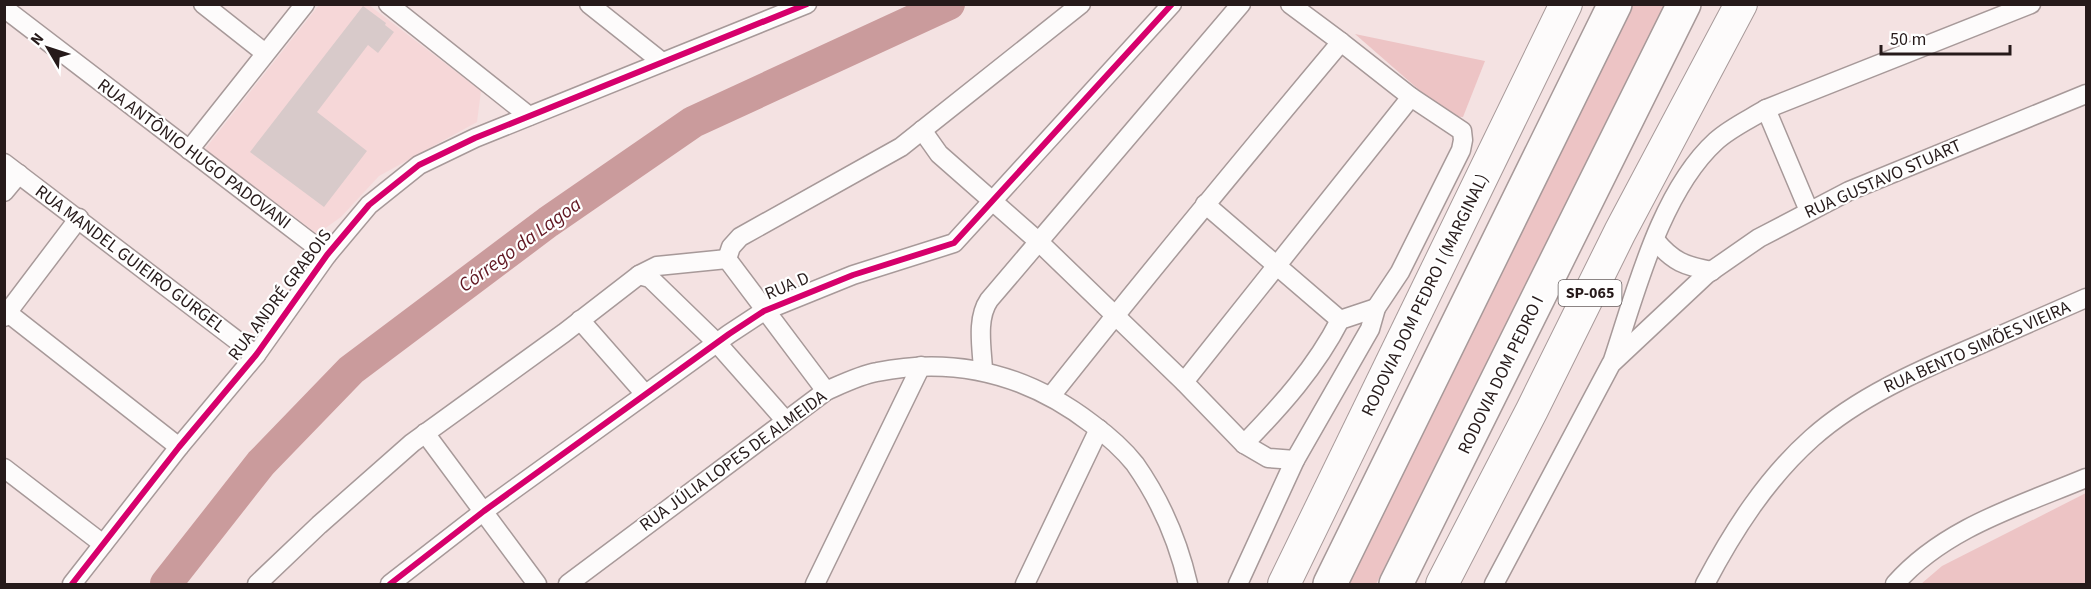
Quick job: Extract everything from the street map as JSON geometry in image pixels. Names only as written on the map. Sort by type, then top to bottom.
[{"type":"highway","name":"RODOVIA DOM PEDRO I (MARGINAL)","points":[[1284,585],[1566,4]]},
{"type":"highway","points":[[1330,585],[1615,4]]},
{"type":"highway","name":"RODOVIA DOM PEDRO I","points":[[1396,585],[1684,4]]},
{"type":"highway","name":"SP-065","points":[[1442,585],[1620,232],[1741,4]]},
{"type":"street","points":[[202,4],[265,53]]},
{"type":"street","points":[[189,150],[305,4]]},
{"type":"street","points":[[388,4],[529,116]]},
{"type":"street","points":[[589,4],[662,62]]},
{"type":"street","name":"RUA ANDRÉ GRABOIS","points":[[72,585],[178,447],[256,355],[327,255],[369,205],[419,165],[475,138],[662,62],[779,9],[807,4]]},
{"type":"street","points":[[727,259],[731,247],[740,237],[901,147],[1081,4]]},
{"type":"street","name":"RUA D","points":[[390,585],[484,511],[717,343],[765,312],[853,275],[954,243],[993,203],[1172,4]]},
{"type":"street","points":[[1238,585],[1294,460],[1370,329],[1376,308],[1400,272],[1461,150],[1463,140],[1462,131],[1411,97],[1290,4]]},
{"type":"street","points":[[1611,364],[1667,210],[1692,166],[1716,141],[1766,109],[2031,4]]},
{"type":"street","points":[[983,370],[983,309],[1238,6]]},
{"type":"street","name":"RUA ANTÔNIO HUGO PADOVANI","points":[[4,8],[327,255]]},
{"type":"street","points":[[1051,396],[1205,204],[1341,42]]},
{"type":"street","name":"RUA GUSTAVO STUART","points":[[1494,585],[1611,364],[1712,271],[1759,238],[1849,191],[2086,94]]},
{"type":"street","points":[[1184,382],[1411,97]]},
{"type":"street","points":[[1766,109],[1809,211]]},
{"type":"street","points":[[922,130],[939,154],[1039,242],[1184,382],[1244,444],[1268,458],[1294,460]]},
{"type":"street","points":[[4,192],[12,168]]},
{"type":"street","name":"RUA MANDEL GUIEIRO GURGEL","points":[[12,168],[256,355]]},
{"type":"street","points":[[1205,204],[1340,320]]},
{"type":"street","points":[[79,218],[6,315],[178,447]]},
{"type":"street","points":[[1655,240],[1666,253],[1682,264],[1712,271]]},
{"type":"street","points":[[257,585],[319,525],[425,433],[639,275],[657,266],[727,259]]},
{"type":"street","points":[[727,259],[826,391]]},
{"type":"street","points":[[639,275],[650,278],[717,343],[785,420]]},
{"type":"street","name":"RUA BENTO SIMÕES VIEIRA","points":[[1705,585],[1740,525],[1774,478],[1794,455],[1834,420],[1877,393],[1931,366],[2086,298]]},
{"type":"street","points":[[1244,444],[1281,405],[1329,342],[1340,320],[1376,308]]},
{"type":"street","points":[[580,320],[645,394]]},
{"type":"street","points":[[815,585],[921,366]]},
{"type":"street","name":"RUA JÚLIA LOPES DE ALMEIDA","points":[[568,585],[826,391],[875,372],[921,366],[983,370],[1018,381],[1051,396],[1099,429],[1134,463],[1166,516],[1179,549],[1188,585]]},
{"type":"street","points":[[1025,585],[1099,429]]},
{"type":"street","points":[[425,433],[537,585]]},
{"type":"street","points":[[4,468],[103,544]]},
{"type":"street","points":[[1895,585],[1910,567],[1938,545],[1969,527],[2086,478]]},
{"type":"shaded area","points":[[319,5],[369,5],[481,91],[477,122],[379,176],[341,217],[317,234],[205,149]]},
{"type":"shaded area","points":[[1630,5],[1666,5],[1376,584],[1344,584]]},
{"type":"shaded area","points":[[1355,34],[1485,61],[1463,117],[1449,116]]},
{"type":"shaded area","points":[[2086,493],[2086,584],[1921,584],[1942,566]]},
{"type":"building","points":[[363,6],[394,32],[378,53],[368,45],[317,112],[367,151],[324,207],[250,152]]},
{"type":"waterway","name":"Córrego da Lagoa","points":[[166,584],[261,463],[351,370],[548,222],[693,122],[949,4]]},
{"type":"cycle path","points":[[72,584],[179,447],[256,355],[327,255],[369,205],[419,165],[475,138],[807,4]]},
{"type":"cycle path","points":[[390,584],[484,511],[764,311],[853,275],[954,243],[1172,4]]}]
